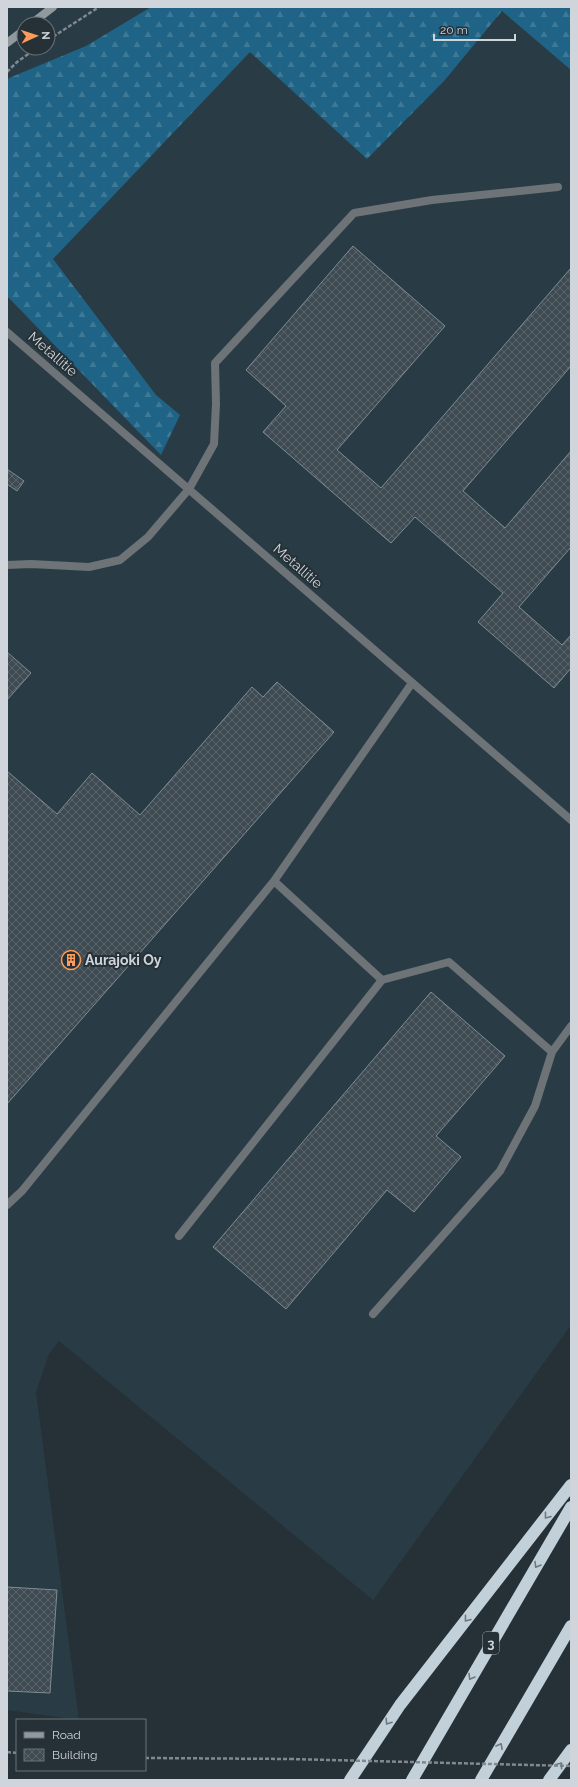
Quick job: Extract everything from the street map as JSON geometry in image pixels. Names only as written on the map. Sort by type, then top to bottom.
[{"type":"highway","points":[[350,1780],[400,1705],[571,1486]]},
{"type":"highway","name":"3","points":[[412,1780],[571,1507]]},
{"type":"highway","points":[[481,1780],[571,1626]]},
{"type":"highway","points":[[548,1780],[571,1750]]},
{"type":"main road","points":[[41,16],[53,7]]},
{"type":"main road","points":[[7,43],[16,36]]},
{"type":"street","points":[[7,565],[31,564],[89,567],[120,560],[148,537],[189,489],[214,444],[216,404],[215,363],[354,213],[432,200],[558,187]]},
{"type":"street","name":"Metallitie","points":[[7,332],[571,820]]},
{"type":"street","points":[[7,1205],[22,1191],[274,881],[412,683]]},
{"type":"street","points":[[274,881],[382,980]]},
{"type":"street","points":[[179,1236],[382,980],[449,962],[552,1052]]},
{"type":"street","points":[[373,1314],[500,1171],[535,1106],[552,1052],[571,1026]]},
{"type":"path","points":[[56,35],[99,7]]},
{"type":"path","points":[[7,72],[26,56]]},
{"type":"path","points":[[146,1758],[290,1759],[571,1766]]},
{"type":"shaded area","points":[[7,7],[571,7],[571,1325],[373,1600],[59,1341],[49,1354],[36,1392],[79,1719],[7,1710]]},
{"type":"green space","points":[[151,7],[571,7],[571,70],[502,11],[444,81],[367,159],[250,52],[53,259],[156,395],[180,415],[161,455],[7,296],[7,81],[9,78],[86,46]]},
{"type":"building","points":[[353,246],[445,326],[337,450],[381,488],[571,268],[571,366],[463,491],[505,528],[571,451],[571,547],[519,607],[562,645],[571,635],[571,668],[554,688],[478,622],[503,593],[415,517],[391,543],[263,432],[286,406],[246,370]]},
{"type":"building","points":[[7,469],[24,481],[17,491],[7,484]]},
{"type":"building","points":[[7,652],[31,673],[7,700]]},
{"type":"building","name":"Aurajoki Oy","points":[[277,682],[334,732],[7,1104],[7,771],[57,814],[92,773],[140,815],[252,687],[263,697]]},
{"type":"building","points":[[431,992],[505,1056],[436,1136],[461,1157],[414,1212],[387,1190],[286,1309],[213,1247]]},
{"type":"building","points":[[7,1587],[57,1590],[50,1693],[7,1691]]},
{"type":"place","name":"Aurajoki Oy","points":[[71,960]]}]
